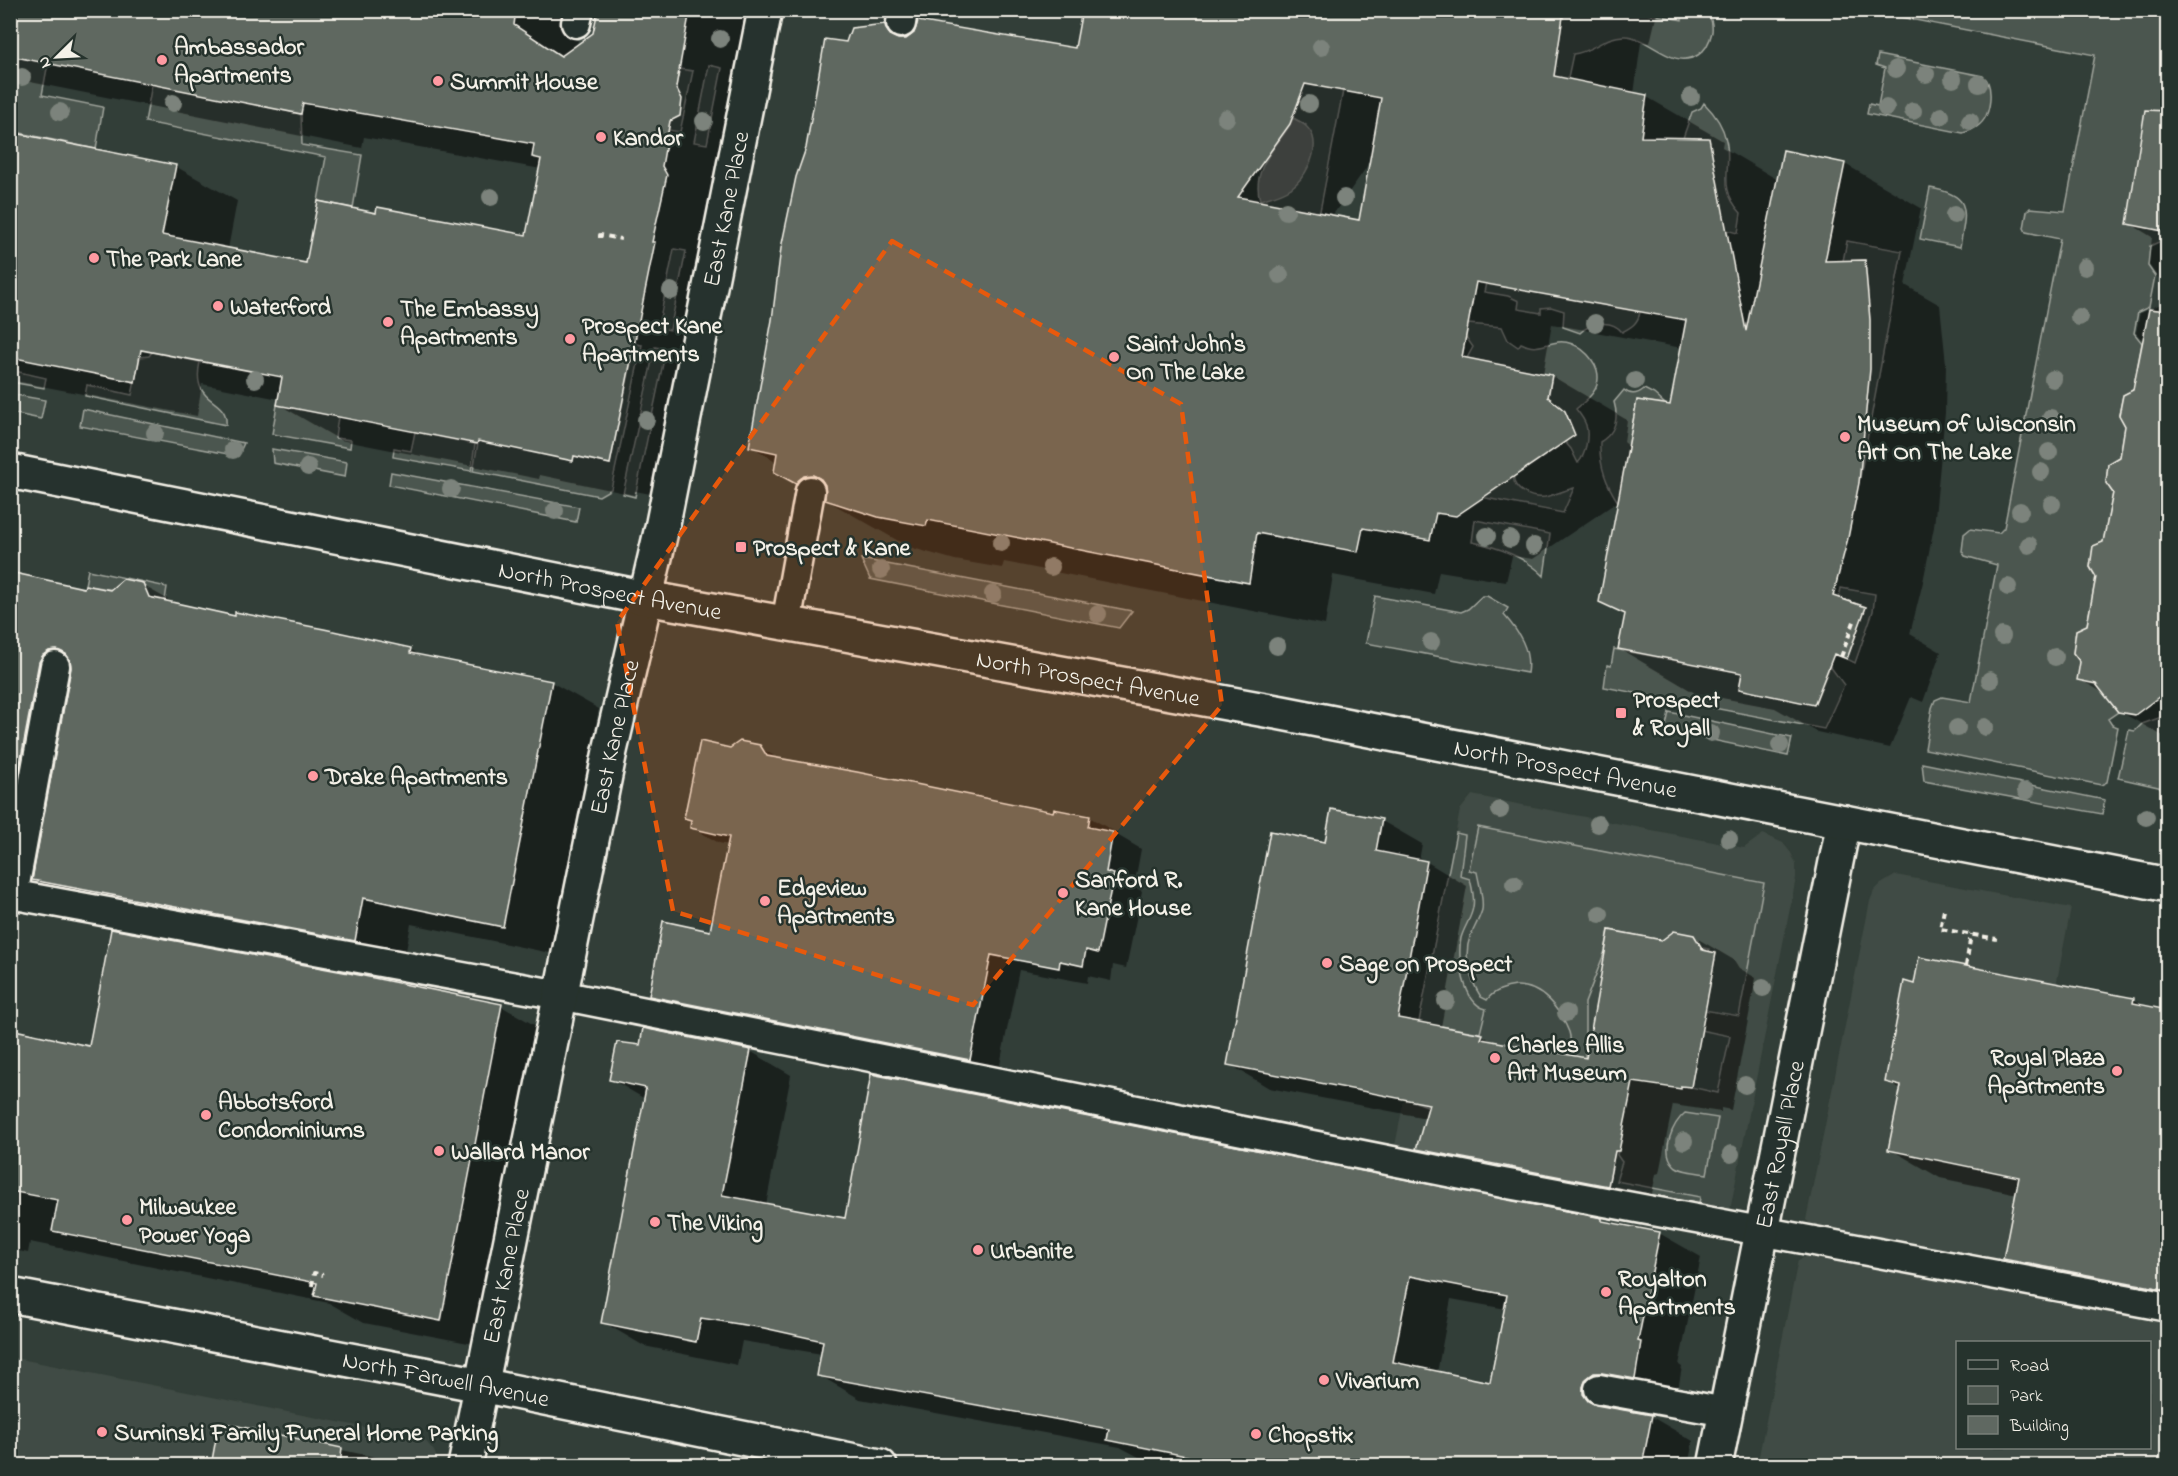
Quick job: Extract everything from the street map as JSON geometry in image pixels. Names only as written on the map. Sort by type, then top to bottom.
[{"type":"main road","name":"East Kane Place","points":[[465,1466],[610,751],[663,523],[765,10]]},
{"type":"main road","name":"North Prospect Avenue","points":[[10,471],[646,598],[1282,713],[2168,885]]},
{"type":"main road","name":"East Royall Place","points":[[1715,1466],[1844,822]]},
{"type":"main road","name":"North Farwell Avenue","points":[[10,1295],[481,1385],[880,1466]]},
{"type":"lane","points":[[786,624],[810,491]]},
{"type":"lane","points":[[55,666],[12,894],[560,995],[1482,1179],[2168,1307]]},
{"type":"lane","points":[[1599,1389],[1726,1412]]},
{"type":"path","points":[[600,238],[600,235],[621,239]]},
{"type":"path","points":[[1840,657],[1855,619]]},
{"type":"path","points":[[1944,910],[1940,929],[1997,939]]},
{"type":"path","points":[[1966,966],[1971,934]]},
{"type":"path","points":[[312,1286],[314,1273],[323,1275]]},
{"type":"highlighted area","points":[[892,241],[1181,404],[1222,705],[973,1005],[673,911],[617,622]]},
{"type":"shaded area","points":[[1293,118],[1312,133],[1314,151],[1312,158],[1296,184],[1281,194],[1260,200],[1258,189],[1262,169]]},
{"type":"shaded area","points":[[1472,795],[1744,848],[1763,834],[1783,843],[1791,853],[1796,864],[1796,878],[1730,1210],[1395,1146],[1460,810]]},
{"type":"shaded area","points":[[1896,875],[2071,908],[2003,1262],[1813,1226],[1806,1220],[1870,901],[1874,891],[1881,884]]},
{"type":"shaded area","points":[[1810,1255],[2167,1322],[2167,1465],[1757,1466],[1798,1260]]},
{"type":"shaded area","points":[[10,1357],[424,1439],[434,1451],[440,1465],[11,1465]]},
{"type":"green space","points":[[1564,11],[1635,11],[1682,20],[1684,11],[1706,11],[1711,21],[1712,32],[1703,51],[1688,59],[1670,56],[1634,38],[1618,36],[1611,38],[1586,51],[1573,54],[1567,82],[1553,79]]},
{"type":"green space","points":[[1869,11],[2167,11],[2167,158],[2127,224],[2163,231],[2161,241],[2150,246],[2148,266],[2155,276],[2149,307],[2138,312],[2134,333],[2142,343],[2133,390],[2123,395],[2119,415],[2125,426],[2120,457],[2108,464],[2106,483],[2113,493],[2103,542],[2093,547],[2090,567],[2096,577],[2087,625],[2076,630],[2073,653],[2080,662],[2113,687],[2112,704],[2118,712],[2108,719],[2112,725],[2118,727],[2107,782],[2101,785],[1925,749],[1935,700],[1942,697],[1971,702],[1997,565],[1965,556],[1962,551],[1964,534],[1970,529],[1999,533],[2004,528],[2060,239],[2026,232],[2024,228],[2027,211],[2030,208],[2065,211],[2095,55]]},
{"type":"green space","points":[[1355,28],[1316,232],[1268,215],[1260,200],[1291,188],[1306,125],[1293,118],[1299,93],[1298,81]]},
{"type":"green space","points":[[1878,55],[1983,76],[1990,94],[1988,111],[1984,119],[1970,131],[1963,133],[1867,114],[1869,104],[1878,106],[1885,68],[1876,65]]},
{"type":"green space","points":[[10,56],[48,63],[42,95],[103,107],[96,149],[11,131]]},
{"type":"green space","points":[[709,65],[722,68],[707,144],[694,142]]},
{"type":"green space","points":[[679,69],[693,71],[680,132],[668,130],[670,121],[680,115],[676,87]]},
{"type":"green space","points":[[152,84],[301,114],[302,145],[362,155],[353,208],[318,201],[326,157],[145,122]]},
{"type":"green space","points":[[1704,103],[1718,120],[1725,135],[1728,150],[1727,185],[1733,203],[1741,213],[1738,233],[1719,228],[1683,138],[1692,112],[1701,108]]},
{"type":"green space","points":[[1930,188],[1954,195],[1960,200],[1963,207],[1964,224],[1960,247],[1920,239]]},
{"type":"green space","points":[[1847,241],[1902,251],[1859,483],[1870,369],[1870,320],[1865,260],[1843,261]]},
{"type":"green space","points":[[674,249],[686,251],[670,330],[658,328]]},
{"type":"green space","points":[[1486,283],[1640,312],[1634,324],[1622,332],[1613,325],[1595,324],[1580,333],[1563,327],[1564,311],[1551,307],[1541,308],[1541,313],[1518,309],[1519,301],[1508,296],[1484,292]]},
{"type":"green space","points":[[1468,324],[1502,327],[1508,340],[1518,347],[1521,343],[1535,347],[1558,342],[1571,343],[1587,354],[1595,364],[1598,377],[1596,388],[1576,409],[1587,429],[1585,450],[1578,463],[1565,442],[1569,428],[1568,417],[1561,408],[1548,400],[1552,375],[1467,358],[1473,347],[1466,337]]},
{"type":"green space","points":[[635,344],[642,345],[611,489],[599,496],[473,471],[479,437],[573,461],[574,456],[610,464]]},
{"type":"green space","points":[[655,347],[666,349],[635,497],[623,494]]},
{"type":"green space","points":[[152,352],[200,362],[198,376],[200,387],[222,409],[226,425],[85,396],[87,385],[132,395],[140,357],[149,356]]},
{"type":"green space","points":[[10,370],[46,378],[44,388],[11,382]]},
{"type":"green space","points":[[1644,389],[1665,404],[1637,400],[1618,502],[1604,473],[1600,442],[1615,425],[1614,402],[1624,390],[1634,394]]},
{"type":"green space","points":[[10,394],[45,400],[41,419],[11,413]]},
{"type":"green space","points":[[277,405],[338,417],[335,438],[351,440],[350,448],[272,434]]},
{"type":"green space","points":[[83,409],[244,443],[238,456],[80,426]]},
{"type":"green space","points":[[415,432],[475,444],[471,471],[393,457],[394,448],[411,451]]},
{"type":"green space","points":[[272,449],[347,462],[345,477],[273,463]]},
{"type":"green space","points":[[391,472],[579,507],[576,522],[389,485]]},
{"type":"green space","points":[[1514,475],[1519,489],[1534,497],[1545,497],[1574,488],[1563,513],[1440,489]]},
{"type":"green space","points":[[1475,520],[1550,534],[1544,576],[1511,554],[1472,542]]},
{"type":"green space","points":[[861,559],[1132,611],[1119,628],[870,579]]},
{"type":"green space","points":[[88,570],[167,587],[165,600],[147,597],[121,581],[114,587],[114,590],[85,585]]},
{"type":"green space","points":[[1841,588],[1875,594],[1873,611],[1855,663],[1847,659],[1866,607],[1839,598]]},
{"type":"green space","points":[[1375,596],[1461,612],[1468,609],[1482,596],[1487,596],[1508,608],[1504,615],[1523,642],[1527,657],[1527,673],[1366,643]]},
{"type":"green space","points":[[1614,649],[1742,673],[1739,689],[1814,705],[1830,666],[1844,685],[1824,729],[1604,687],[1607,665],[1611,666]]},
{"type":"green space","points":[[1669,712],[1792,738],[1788,756],[1665,730]]},
{"type":"green space","points":[[2167,715],[2167,789],[2118,778],[2129,730],[2135,731],[2142,724]]},
{"type":"green space","points":[[1922,763],[2105,800],[2102,814],[1924,781]]},
{"type":"green space","points":[[1478,827],[1764,883],[1739,1016],[1698,1009],[1709,989],[1716,953],[1709,949],[1609,930],[1605,951],[1585,1003],[1585,1064],[1570,1061],[1572,1054],[1569,1032],[1561,1015],[1542,994],[1516,986],[1500,990],[1487,1000],[1481,997],[1471,976],[1467,952],[1470,937],[1482,910],[1482,896],[1477,872],[1469,870]]},
{"type":"green space","points":[[1456,833],[1465,835],[1460,876],[1470,879],[1474,900],[1471,915],[1461,938],[1460,956],[1463,979],[1472,998],[1486,1009],[1480,1033],[1442,1026],[1427,1106],[1404,1098]]},
{"type":"green space","points":[[1695,1029],[1730,1036],[1718,1093],[1691,1087],[1697,1052]]},
{"type":"green space","points":[[1685,1113],[1718,1118],[1707,1174],[1680,1169],[1670,1159],[1668,1145],[1670,1138],[1676,1123]]},
{"type":"green space","points":[[1615,1150],[1618,1151],[1617,1155],[1622,1162],[1616,1181],[1700,1197],[1699,1204],[1608,1186]]},
{"type":"building","points":[[10,10],[516,10],[514,25],[561,56],[593,33],[598,10],[690,10],[676,87],[682,99],[680,116],[670,121],[662,166],[667,175],[610,464],[574,456],[573,461],[478,441],[477,444],[277,405],[282,377],[141,350],[135,382],[10,357],[10,132],[176,165],[162,235],[306,263],[318,201],[376,213],[377,207],[526,235],[541,159],[532,157],[534,144],[303,103],[301,114],[10,56]]},
{"type":"building","name":"Saint John's On The Lake","points":[[1082,10],[1564,10],[1554,76],[1647,95],[1641,137],[1709,138],[1746,331],[1783,150],[1845,163],[1825,261],[1865,260],[1870,320],[1870,369],[1859,483],[1833,596],[1866,607],[1847,659],[1834,654],[1814,705],[1739,689],[1742,673],[1618,649],[1625,614],[1599,602],[1637,400],[1670,405],[1686,320],[1476,282],[1462,357],[1552,375],[1548,397],[1565,411],[1575,435],[1456,516],[1436,513],[1430,540],[1363,528],[1358,552],[1257,533],[1249,583],[928,520],[926,526],[878,517],[825,500],[825,485],[821,479],[813,475],[804,476],[796,484],[774,472],[777,453],[749,447],[772,320],[781,248],[796,177],[806,148],[825,39],[846,42],[851,28],[885,24],[891,36],[906,39],[914,33],[918,21],[1075,48]],"holes":[[[1305,84],[1381,98],[1359,220],[1238,197],[1290,124]]]},
{"type":"building","points":[[2145,110],[2168,111],[2168,232],[2127,224]]},
{"type":"building","points":[[2149,309],[2168,311],[2168,690],[2135,715],[2118,712],[2096,684],[2077,680],[2080,662],[2073,653],[2076,630],[2087,625],[2096,577],[2090,567],[2093,546],[2103,542],[2113,493],[2106,483],[2108,464],[2120,457],[2125,426],[2119,415],[2123,395],[2133,390]]},
{"type":"building","points":[[10,572],[84,588],[85,585],[110,590],[123,579],[143,583],[149,597],[235,616],[235,612],[324,629],[411,648],[410,653],[552,681],[503,927],[363,898],[355,941],[32,880],[71,668],[66,654],[57,650],[43,655],[39,662],[10,817]]},
{"type":"building","points":[[700,741],[730,748],[740,741],[760,745],[767,756],[1053,812],[1054,809],[1090,816],[1088,827],[1113,832],[1106,872],[1114,874],[1098,953],[1086,950],[1083,966],[1060,961],[1059,968],[991,955],[970,1060],[649,996],[663,921],[710,931],[729,837],[690,828],[691,820],[684,818]]},
{"type":"building","points":[[1331,809],[1382,819],[1376,851],[1427,861],[1398,1018],[1483,1034],[1481,1039],[1586,1058],[1609,930],[1662,940],[1674,931],[1694,935],[1703,950],[1716,953],[1691,1087],[1681,1086],[1681,1089],[1633,1082],[1619,1151],[1615,1151],[1608,1186],[1416,1149],[1429,1104],[1227,1065],[1270,831],[1325,842]]},
{"type":"building","points":[[111,929],[502,1004],[441,1321],[314,1296],[317,1283],[52,1231],[58,1200],[10,1191],[10,1029],[89,1046]]},
{"type":"building","points":[[1919,957],[2134,998],[2133,1003],[2168,1010],[2168,1290],[2003,1259],[2019,1177],[1888,1150],[1901,1086],[1885,1082],[1904,981],[1914,984]]},
{"type":"building","points":[[643,1028],[751,1050],[722,1195],[845,1218],[871,1074],[1602,1218],[1602,1221],[1660,1232],[1638,1341],[1641,1342],[1635,1379],[1594,1373],[1586,1379],[1583,1387],[1583,1394],[1588,1401],[1596,1405],[1652,1415],[1642,1466],[1235,1466],[1107,1440],[1109,1429],[817,1376],[823,1341],[764,1328],[701,1318],[696,1342],[601,1323],[646,1088],[609,1080],[617,1042],[640,1045]],"holes":[[[1410,1276],[1507,1295],[1490,1382],[1393,1362]]]},
{"type":"building","points":[[219,1422],[342,1448],[340,1466],[211,1466]]},
{"type":"place","name":"Ambassador Apartments","points":[[162,60]]},
{"type":"place","name":"Summit House","points":[[438,81]]},
{"type":"place","name":"Kandor","points":[[601,137]]},
{"type":"place","name":"The Park Lane","points":[[94,258]]},
{"type":"place","name":"Waterford","points":[[218,306]]},
{"type":"place","name":"The Embassy Apartments","points":[[388,322]]},
{"type":"place","name":"Prospect Kane Apartments","points":[[570,339]]},
{"type":"place","name":"Saint John's On The Lake","points":[[1114,357]]},
{"type":"place","name":"Museum of Wisconsin Art On The Lake","points":[[1845,437]]},
{"type":"place","name":"Prospect & Kane","points":[[741,547]]},
{"type":"place","name":"Prospect & Royall","points":[[1621,713]]},
{"type":"place","name":"Drake Apartments","points":[[313,776]]},
{"type":"place","name":"Sanford R. Kane House","points":[[1063,893]]},
{"type":"place","name":"Edgeview Apartments","points":[[765,901]]},
{"type":"place","name":"Sage on Prospect","points":[[1327,963]]},
{"type":"place","name":"Charles Allis Art Museum","points":[[1495,1058]]},
{"type":"place","name":"Royal Plaza Apartments","points":[[2117,1071]]},
{"type":"place","name":"Abbotsford Condominiums","points":[[206,1115]]},
{"type":"place","name":"Wallard Manor","points":[[439,1151]]},
{"type":"place","name":"Milwaukee Power Yoga","points":[[127,1220]]},
{"type":"place","name":"The Viking","points":[[655,1222]]},
{"type":"place","name":"Urbanite","points":[[978,1250]]},
{"type":"place","name":"Royalton Apartments","points":[[1606,1292]]},
{"type":"place","name":"Vivarium","points":[[1324,1380]]},
{"type":"place","name":"Suminski Family Funeral Home Parking","points":[[102,1432]]},
{"type":"place","name":"Chopstix","points":[[1256,1434]]}]
